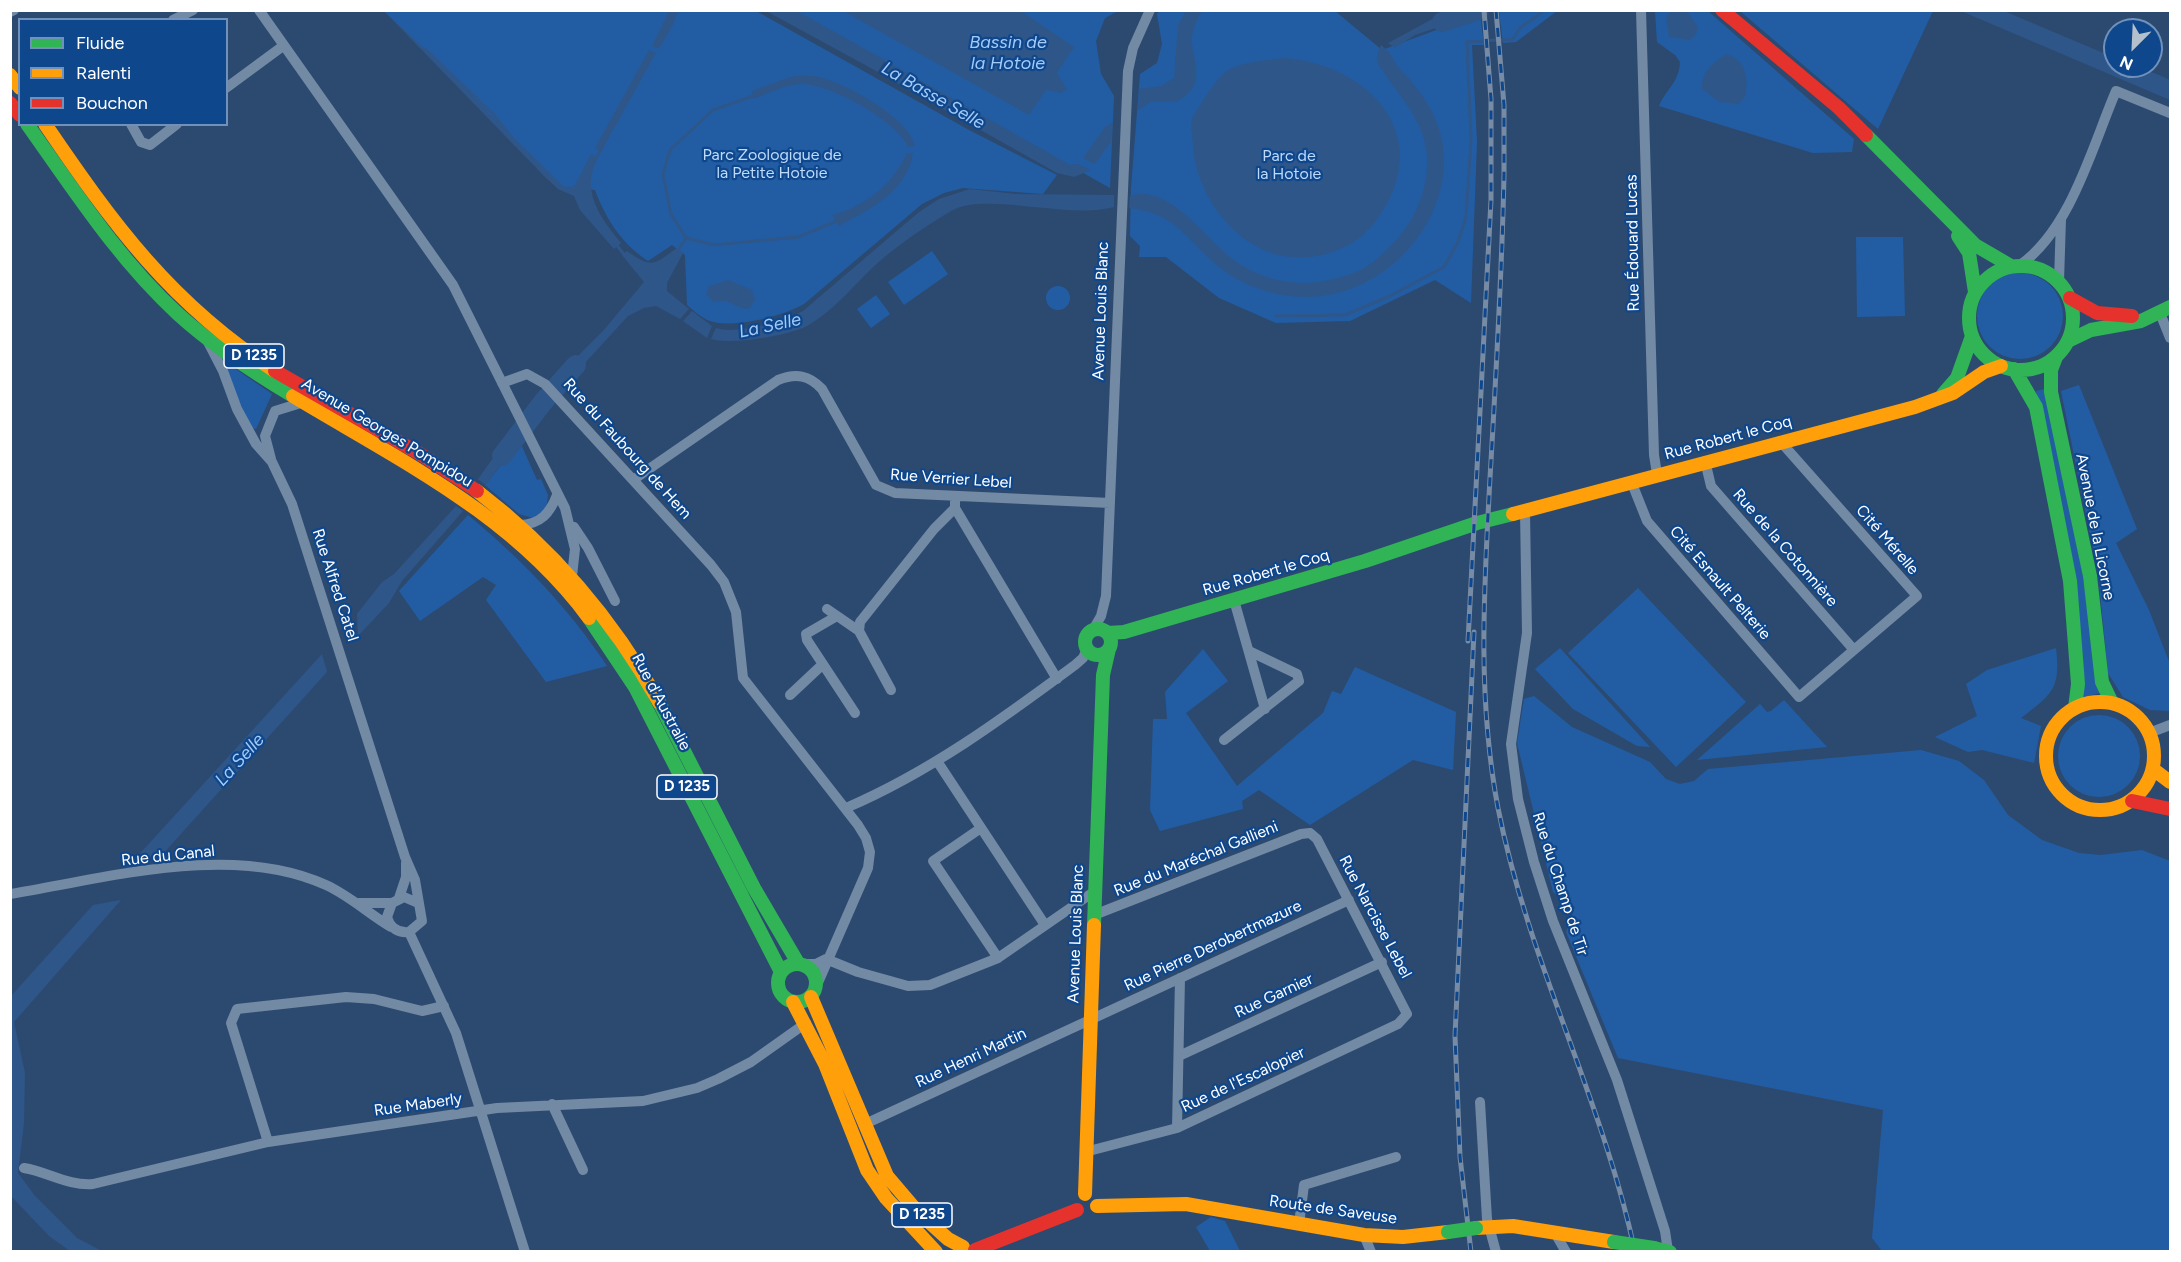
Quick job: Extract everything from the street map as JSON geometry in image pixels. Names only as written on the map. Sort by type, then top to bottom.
[{"type":"main road","points":[[1722,10],[1839,108],[1929,200],[1985,253],[2015,266],[2041,269],[2059,281],[2070,298],[2074,320],[2068,341]]},
{"type":"main road","name":"Avenue Georges Pompidou","points":[[28,126],[126,260],[167,305],[205,337],[282,382],[448,471],[520,525],[541,553]]},
{"type":"main road","name":"Avenue Georges Pompidou","points":[[46,126],[128,242],[173,293],[304,402],[448,487],[541,553]]},
{"type":"main road","points":[[1929,200],[1969,253],[1975,292],[1969,314],[1972,336],[1984,354],[2021,378],[2036,407],[2070,581],[2078,684],[2074,708]]},
{"type":"main road","points":[[1975,292],[1990,275],[2015,266]]},
{"type":"main road","points":[[2070,298],[2097,313],[2160,312]]},
{"type":"main road","points":[[2007,368],[2036,367],[2056,357],[2068,341],[2078,334],[2098,327],[2134,323],[2160,312]]},
{"type":"main road","points":[[1939,398],[1957,378],[1972,336]]},
{"type":"main road","name":"Avenue de la Licorne","points":[[2056,357],[2051,370],[2051,392],[2090,576],[2102,682],[2112,703]]},
{"type":"main road","name":"Rue Robert le Coq","points":[[1104,633],[1124,632],[1417,546],[1487,529],[1525,512],[1657,474],[1780,441],[1879,418],[1953,393],[1984,372],[2007,368]]},
{"type":"main road","name":"Rue d'Australie","points":[[541,553],[572,576],[610,621],[645,676],[744,870],[801,964]]},
{"type":"main road","name":"Rue d'Australie","points":[[541,553],[612,648],[636,687],[781,972]]},
{"type":"main road","points":[[1104,633],[1102,654],[1090,651],[1085,638],[1104,633]]},
{"type":"main road","name":"Avenue Louis Blanc","points":[[1085,1194],[1104,633]]},
{"type":"main road","name":"Avenue Louis Blanc","points":[[1090,651],[1103,675]]},
{"type":"main road","points":[[2099,702],[2112,703],[2127,709],[2140,719],[2149,733],[2154,751],[2153,769],[2142,792],[2132,801],[2116,809],[2090,809],[2065,798],[2054,785],[2047,768],[2048,742],[2061,719],[2074,708],[2099,702]]},
{"type":"main road","points":[[2153,769],[2170,782]]},
{"type":"main road","points":[[2132,801],[2170,809]]},
{"type":"main road","points":[[801,964],[814,972],[814,991],[793,1002],[780,992],[778,981],[781,972],[801,964]]},
{"type":"main road","name":"D 1235","points":[[814,991],[879,1161],[895,1187],[923,1217],[948,1239],[968,1250]]},
{"type":"main road","name":"D 1235","points":[[793,1002],[806,1023],[840,1101],[853,1141],[871,1178],[885,1198],[936,1251]]},
{"type":"main road","points":[[968,1250],[1077,1210],[1088,1216],[1095,1212],[1098,1206],[1096,1198],[1085,1194],[1076,1201],[1077,1210]]},
{"type":"main road","name":"Route de Saveuse","points":[[1098,1206],[1186,1204],[1364,1235],[1403,1237],[1513,1226],[1664,1250]]},
{"type":"street","points":[[177,18],[193,10]]},
{"type":"street","points":[[260,10],[283,46],[445,272],[570,522],[588,548],[615,601]]},
{"type":"street","name":"Avenue Louis Blanc","points":[[1104,633],[1127,83],[1133,48],[1150,10]]},
{"type":"street","name":"Rue Édouard Lucas","points":[[1641,10],[1653,455],[1657,474]]},
{"type":"street","points":[[228,87],[283,46]]},
{"type":"street","points":[[2015,266],[2030,258],[2061,218],[2116,91],[2170,113]]},
{"type":"street","points":[[132,126],[141,142],[150,144],[174,126]]},
{"type":"street","points":[[2059,281],[2061,218]]},
{"type":"street","points":[[2160,312],[2170,338]]},
{"type":"street","name":"Rue Alfred Catel","points":[[205,337],[223,371],[237,409],[256,444],[272,462],[304,535],[405,857],[415,880],[418,903]]},
{"type":"street","name":"Rue du Faubourg de Hem","points":[[502,382],[527,374],[545,384],[724,582],[736,612],[742,678],[846,808],[866,838],[870,859],[826,958],[814,991]]},
{"type":"street","name":"Rue Verrier Lebel","points":[[633,480],[778,380],[801,376],[810,378],[822,389],[876,485],[895,493],[955,502],[1110,503]]},
{"type":"street","points":[[272,462],[265,436],[275,411],[282,382]]},
{"type":"street","points":[[275,411],[304,402]]},
{"type":"street","name":"Cité Mérelle","points":[[1780,441],[1917,597],[1854,650]]},
{"type":"street","name":"Rue de la Cotonnière","points":[[1705,461],[1711,486],[1854,650]]},
{"type":"street","name":"Cité Esnault Pelterie","points":[[1631,482],[1647,521],[1799,697],[1854,650]]},
{"type":"street","points":[[520,525],[530,525],[547,516],[557,495]]},
{"type":"street","points":[[859,631],[865,614],[955,502],[1057,678]]},
{"type":"street","name":"Rue du Champ de Tir","points":[[1525,512],[1527,633],[1511,744],[1518,799],[1534,862],[1553,921],[1625,1103],[1665,1231],[1664,1250]]},
{"type":"street","points":[[570,522],[576,549],[572,576]]},
{"type":"street","points":[[1234,600],[1265,709]]},
{"type":"street","points":[[827,609],[859,631],[891,690]]},
{"type":"street","points":[[837,615],[806,634],[822,665],[855,713]]},
{"type":"street","points":[[846,808],[937,761],[985,732],[1090,651]]},
{"type":"street","points":[[1224,740],[1299,681],[1299,677],[1249,651]]},
{"type":"street","points":[[790,695],[822,665]]},
{"type":"street","points":[[2149,733],[2170,725]]},
{"type":"street","points":[[937,761],[1045,925]]},
{"type":"street","points":[[981,828],[933,861],[998,958]]},
{"type":"street","name":"Rue Narcisse Lebel","points":[[1310,833],[1317,839],[1382,962],[1406,1009],[1406,1017]]},
{"type":"street","name":"Rue du Maréchal Gallieni","points":[[1094,915],[1301,834],[1310,833]]},
{"type":"street","name":"Rue Alfred Catel","points":[[395,901],[406,877],[405,857]]},
{"type":"street","name":"Rue du Canal","points":[[10,894],[153,870],[197,865],[235,865],[301,875],[327,885],[359,903],[370,914],[392,927]]},
{"type":"street","points":[[801,964],[816,963],[826,958],[858,972],[908,986],[920,986],[998,958],[1095,891]]},
{"type":"street","points":[[409,898],[418,903],[422,921],[409,932],[399,932],[392,927],[387,912],[395,901],[409,898]]},
{"type":"street","name":"Rue Pierre Derobertmazure","points":[[1090,1020],[1349,900]]},
{"type":"street","name":"Rue du Canal","points":[[359,903],[395,901]]},
{"type":"street","points":[[409,932],[456,1033],[525,1251]]},
{"type":"street","name":"Rue Garnier","points":[[1179,1056],[1382,962]]},
{"type":"street","points":[[1177,1128],[1180,978]]},
{"type":"street","points":[[268,1142],[231,1023],[237,1009],[346,997],[374,999],[422,1011],[444,1006]]},
{"type":"street","name":"Rue de l'Escalopier","points":[[1085,1152],[1177,1128],[1398,1024],[1406,1017]]},
{"type":"street","name":"Rue Henri Martin","points":[[865,1124],[1090,1020]]},
{"type":"street","name":"Rue Maberly","points":[[24,1168],[45,1171],[77,1185],[85,1185],[268,1142],[497,1108],[643,1101],[697,1088],[751,1062],[806,1023]]},
{"type":"street","points":[[1480,1102],[1482,1228],[1496,1251]]},
{"type":"street","points":[[557,1104],[583,1170]]},
{"type":"street","points":[[1299,1224],[1304,1185],[1396,1157]]},
{"type":"street","points":[[1555,1233],[1566,1251]]},
{"type":"street","points":[[1364,1235],[1371,1251]]},
{"type":"green space","points":[[1499,10],[1557,11],[1516,42],[1503,43]]},
{"type":"green space","name":"Parc Zoologique de la Petite Hotoie","points":[[384,11],[756,11],[969,130],[1057,175],[1043,194],[963,188],[944,193],[922,204],[804,304],[795,309],[745,322],[710,321],[687,305],[685,255],[672,245],[648,261],[638,254],[616,230],[595,190],[561,187]]},
{"type":"green space","points":[[794,11],[1118,11],[1105,18],[1096,41],[1101,74],[1114,96],[1110,188]]},
{"type":"green space","name":"Parc de la Hotoie","points":[[1159,11],[1335,11],[1382,50],[1480,14],[1484,45],[1472,45],[1477,142],[1471,303],[1435,280],[1350,321],[1276,323],[1219,298],[1166,257],[1139,257],[1140,246],[1130,236],[1131,188],[1140,74],[1157,63],[1162,44],[1157,14]]},
{"type":"green space","points":[[1655,11],[1708,11],[1854,139],[1852,152],[1813,153],[1659,106],[1675,81],[1680,62],[1675,55],[1657,42]]},
{"type":"green space","points":[[1740,11],[1933,11],[1878,129]]},
{"type":"green space","points":[[1856,237],[1903,237],[1905,316],[1857,317]]},
{"type":"green space","points":[[932,251],[948,274],[904,305],[888,282]]},
{"type":"green space","points":[[2020,273],[2036,277],[2050,286],[2059,300],[2063,316],[2059,332],[2050,346],[2036,355],[2020,359],[2004,355],[1990,346],[1981,332],[1977,316],[1981,300],[1990,286],[2004,277]]},
{"type":"green space","points":[[1058,286],[1063,287],[1069,293],[1069,303],[1063,309],[1058,310],[1053,309],[1047,303],[1046,298],[1047,293],[1053,287]]},
{"type":"green space","points":[[876,295],[890,314],[871,328],[857,309]]},
{"type":"green space","points":[[224,361],[272,394],[256,429],[251,428],[223,366]]},
{"type":"green space","points":[[2079,385],[2137,529],[2116,543],[2149,610],[2170,664],[2170,711],[2150,710],[2123,697],[2108,673],[2098,573],[2061,391]]},
{"type":"green space","points":[[2044,389],[2082,571],[2100,693],[2084,697],[2036,391]]},
{"type":"green space","points":[[520,442],[537,480],[541,479],[548,495],[546,510],[533,518],[519,514],[485,485]]},
{"type":"green space","points":[[468,515],[543,585],[592,644],[607,666],[546,682],[486,600],[496,585],[483,577],[420,621],[399,591]]},
{"type":"green space","points":[[1638,588],[1746,702],[1676,767],[1568,653]]},
{"type":"green space","points":[[1560,648],[1650,747],[1637,746],[1573,709],[1535,669]]},
{"type":"green space","points":[[2056,648],[2057,673],[2052,689],[2040,703],[2021,718],[2041,726],[2034,763],[1982,750],[1968,752],[1935,737],[1977,716],[1966,684],[1987,670]]},
{"type":"green space","points":[[1203,649],[1228,681],[1186,713],[1237,786],[1323,713],[1332,691],[1341,694],[1355,667],[1456,712],[1453,770],[1413,760],[1310,825],[1259,790],[1242,801],[1243,809],[1160,831],[1150,810],[1153,719],[1167,719],[1165,692]]},
{"type":"green space","points":[[1534,696],[1572,727],[1650,762],[1666,779],[1680,784],[1694,781],[1708,769],[1921,750],[1959,761],[1984,780],[2008,815],[2042,840],[2079,853],[2101,855],[2142,850],[2170,861],[2170,1251],[1882,1251],[1872,1238],[1883,1110],[1618,1058],[1566,932],[1575,907],[1553,892],[1517,743],[1524,699]]},
{"type":"green space","points":[[1784,700],[1827,747],[1697,760],[1760,704],[1767,712]]},
{"type":"green space","points":[[2099,715],[2115,718],[2128,727],[2137,740],[2140,756],[2137,772],[2128,785],[2115,794],[2099,797],[2083,794],[2070,785],[2061,772],[2058,756],[2061,740],[2070,727],[2083,718]]},
{"type":"green space","points":[[1211,1217],[1225,1221],[1240,1251],[1210,1251],[1196,1227]]},
{"type":"water","points":[[1449,10],[1467,11],[1468,17],[1415,35],[1395,48],[1388,43]]},
{"type":"water","points":[[384,11],[442,65],[558,184],[569,188],[575,185],[591,154],[598,158],[593,170],[592,193],[600,213],[621,243],[614,249],[580,210],[574,196],[558,189],[545,177]]},
{"type":"water","points":[[669,11],[678,11],[659,49],[652,46]]},
{"type":"water","points":[[766,11],[797,11],[885,60],[878,72]]},
{"type":"water","name":"Bassin de la Hotoie","points":[[843,11],[1021,11],[1074,47],[1057,73],[1067,89],[1061,93],[1046,90],[1029,115]]},
{"type":"water","points":[[1186,11],[1202,11],[1192,34],[1196,76],[1192,90],[1176,102],[1151,102],[1138,110],[1139,89],[1161,86],[1174,78],[1178,25]]},
{"type":"water","points":[[1670,11],[1687,11],[1698,27],[1696,35],[1690,40],[1669,37],[1666,18]]},
{"type":"water","points":[[1961,11],[2004,11],[2103,53],[2103,71]]},
{"type":"water","points":[[1381,45],[1388,51],[1431,110],[1441,134],[1444,161],[1441,188],[1432,213],[1419,236],[1402,256],[1381,273],[1358,286],[1332,294],[1306,297],[1269,292],[1234,278],[1214,263],[1177,227],[1158,215],[1129,208],[1130,196],[1146,194],[1161,198],[1189,218],[1241,265],[1272,279],[1295,283],[1318,282],[1349,275],[1373,263],[1410,222],[1424,190],[1427,160],[1421,130],[1414,116],[1378,64],[1377,55]]},
{"type":"water","points":[[649,50],[656,53],[601,152],[595,148]]},
{"type":"water","points":[[1726,54],[1738,60],[1746,75],[1746,95],[1739,104],[1719,102],[1702,89],[1706,73]]},
{"type":"water","points":[[1284,58],[1314,63],[1342,74],[1366,89],[1384,108],[1396,131],[1400,157],[1395,185],[1380,215],[1366,232],[1340,249],[1309,257],[1286,257],[1265,250],[1246,240],[1229,225],[1215,208],[1204,188],[1193,146],[1192,119],[1223,74],[1252,62]]},
{"type":"water","name":"La Basse Selle","points":[[888,62],[1070,165],[1078,164],[1091,170],[1074,177],[1057,173],[881,74]]},
{"type":"water","points":[[790,77],[818,77],[830,80],[859,94],[875,103],[902,125],[911,135],[915,146],[908,147],[891,126],[861,106],[829,90],[802,84],[789,86],[753,99],[752,91]]},
{"type":"water","points":[[2163,77],[2170,80],[2170,100],[2118,78]]},
{"type":"water","points":[[1113,122],[1111,142],[1097,161],[1094,164],[1083,158],[1105,127]]},
{"type":"water","points":[[907,153],[913,153],[910,166],[895,189],[874,206],[839,226],[832,215],[856,206],[877,193],[894,175]]},
{"type":"water","points":[[970,189],[1016,194],[1114,195],[1114,207],[1075,210],[1006,204],[966,206],[951,211],[899,246],[870,270],[832,308],[805,327],[785,334],[758,339],[720,341],[711,339],[716,328],[735,330],[747,328],[772,323],[803,311],[919,212],[939,199]]},
{"type":"water","points":[[677,248],[683,253],[667,283],[667,291],[689,309],[680,319],[656,306],[644,308],[628,316],[563,387],[555,379],[603,331],[644,282],[622,255],[627,251],[642,261],[652,263]]},
{"type":"water","points":[[728,280],[752,290],[755,299],[750,308],[744,309],[726,301],[713,302],[706,294],[709,286]]},
{"type":"water","points":[[692,311],[712,326],[707,338],[683,321]]},
{"type":"water","points":[[541,394],[550,404],[533,425],[527,412]]},
{"type":"water","points":[[514,429],[520,442],[485,485],[478,479]]},
{"type":"water","points":[[456,506],[463,511],[402,581],[389,603],[358,636],[357,614],[382,582],[394,574]]},
{"type":"water","points":[[322,654],[327,672],[161,856],[134,860]]},
{"type":"water","points":[[121,900],[14,1022],[25,1073],[24,1123],[18,1173],[35,1196],[77,1238],[102,1251],[70,1251],[49,1236],[11,1196],[11,996],[93,905]]},
{"type":"waterway","name":"La Selle","points":[[1442,22],[1479,10]]},
{"type":"waterway","points":[[1276,316],[1345,315],[1390,296],[1444,267],[1458,242],[1466,217],[1471,140],[1467,42],[1513,39],[1520,28],[1545,10]]},
{"type":"waterway","points":[[425,49],[493,114],[513,139],[560,185]]},
{"type":"waterway","points":[[677,252],[686,238],[671,214],[663,174],[670,150],[713,110],[756,95]]},
{"type":"waterway","points":[[595,160],[602,148]]},
{"type":"waterway","points":[[686,238],[714,245],[798,237],[837,221]]},
{"type":"waterway","points":[[615,243],[626,257]]},
{"type":"waterway","name":"La Selle","points":[[502,456],[543,402],[576,365]]},
{"type":"railway","points":[[1468,641],[1491,200],[1491,99],[1484,10]]},
{"type":"railway","points":[[1496,10],[1504,105],[1504,174],[1484,602],[1485,685],[1491,767],[1511,865],[1546,976],[1604,1140],[1635,1252]]},
{"type":"railway","points":[[1471,1252],[1460,1157],[1455,1036],[1474,632]]},
{"type":"traffic: fast","points":[[28,126],[116,247],[156,293],[191,326],[219,348],[293,396]]},
{"type":"traffic: fast","points":[[1866,135],[1975,245],[2011,266]]},
{"type":"traffic: fast","points":[[1958,236],[1969,253],[1975,292]]},
{"type":"traffic: fast","points":[[2021,266],[2041,270],[2058,281],[2069,298],[2073,318],[2069,338],[2058,355],[2041,366],[2021,370],[2001,366],[1984,355],[1973,338],[1969,318],[1973,298],[1984,281],[2001,270],[2021,266]]},
{"type":"traffic: fast","points":[[2068,341],[2091,330],[2141,321],[2170,307]]},
{"type":"traffic: fast","points":[[1943,394],[1957,378],[1972,336]]},
{"type":"traffic: fast","points":[[2056,357],[2051,370],[2051,392],[2090,576],[2102,682],[2112,703]]},
{"type":"traffic: fast","points":[[2014,369],[2036,407],[2070,581],[2078,684],[2075,708]]},
{"type":"traffic: fast","points":[[1108,633],[1124,632],[1365,561],[1477,523],[1513,514]]},
{"type":"traffic: fast","points":[[589,618],[635,687],[781,972]]},
{"type":"traffic: fast","points":[[1098,629],[1107,633],[1111,642],[1107,651],[1098,655],[1089,651],[1085,642],[1089,633],[1098,629]]},
{"type":"traffic: fast","points":[[1094,925],[1103,675],[1109,649]]},
{"type":"traffic: fast","points":[[659,702],[754,888],[798,963]]},
{"type":"traffic: fast","points":[[797,964],[811,969],[816,983],[811,997],[797,1002],[783,997],[778,983],[783,969],[797,964]]},
{"type":"traffic: fast","points":[[1448,1232],[1476,1228]]},
{"type":"traffic: fast","points":[[1614,1242],[1654,1248]]},
{"type":"traffic: fast","points":[[1654,1248],[1670,1252]]},
{"type":"traffic: slow","points":[[10,75],[18,85]]},
{"type":"traffic: slow","points":[[46,126],[95,195],[146,260],[205,318],[275,371]]},
{"type":"traffic: slow","points":[[1513,514],[1915,407],[1953,393],[1984,372],[2001,366]]},
{"type":"traffic: slow","points":[[293,396],[414,468],[490,520],[526,549],[559,582],[589,618]]},
{"type":"traffic: slow","points":[[477,491],[531,537],[579,587],[621,642],[659,702]]},
{"type":"traffic: slow","points":[[2100,702],[2121,706],[2138,718],[2150,735],[2154,756],[2150,777],[2138,794],[2121,806],[2100,810],[2079,806],[2062,794],[2050,777],[2046,756],[2050,735],[2062,718],[2079,706],[2100,702]]},
{"type":"traffic: slow","points":[[2153,769],[2170,782]]},
{"type":"traffic: slow","points":[[1085,1194],[1094,925]]},
{"type":"traffic: slow","points":[[811,997],[887,1176],[916,1210],[948,1239],[963,1247]]},
{"type":"traffic: slow","points":[[793,1002],[825,1064],[867,1170],[886,1198],[936,1252]]},
{"type":"traffic: slow","points":[[1097,1206],[1186,1204],[1364,1235],[1403,1237],[1448,1232]]},
{"type":"traffic: slow","points":[[1476,1228],[1513,1226],[1614,1242]]},
{"type":"traffic: jam","points":[[1722,10],[1839,108],[1866,135]]},
{"type":"traffic: jam","points":[[10,103],[18,113]]},
{"type":"traffic: jam","points":[[2070,298],[2097,313],[2132,316]]},
{"type":"traffic: jam","points":[[275,371],[420,454],[477,491]]},
{"type":"traffic: jam","points":[[2132,801],[2170,809]]},
{"type":"traffic: jam","points":[[975,1250],[1077,1210]]}]
